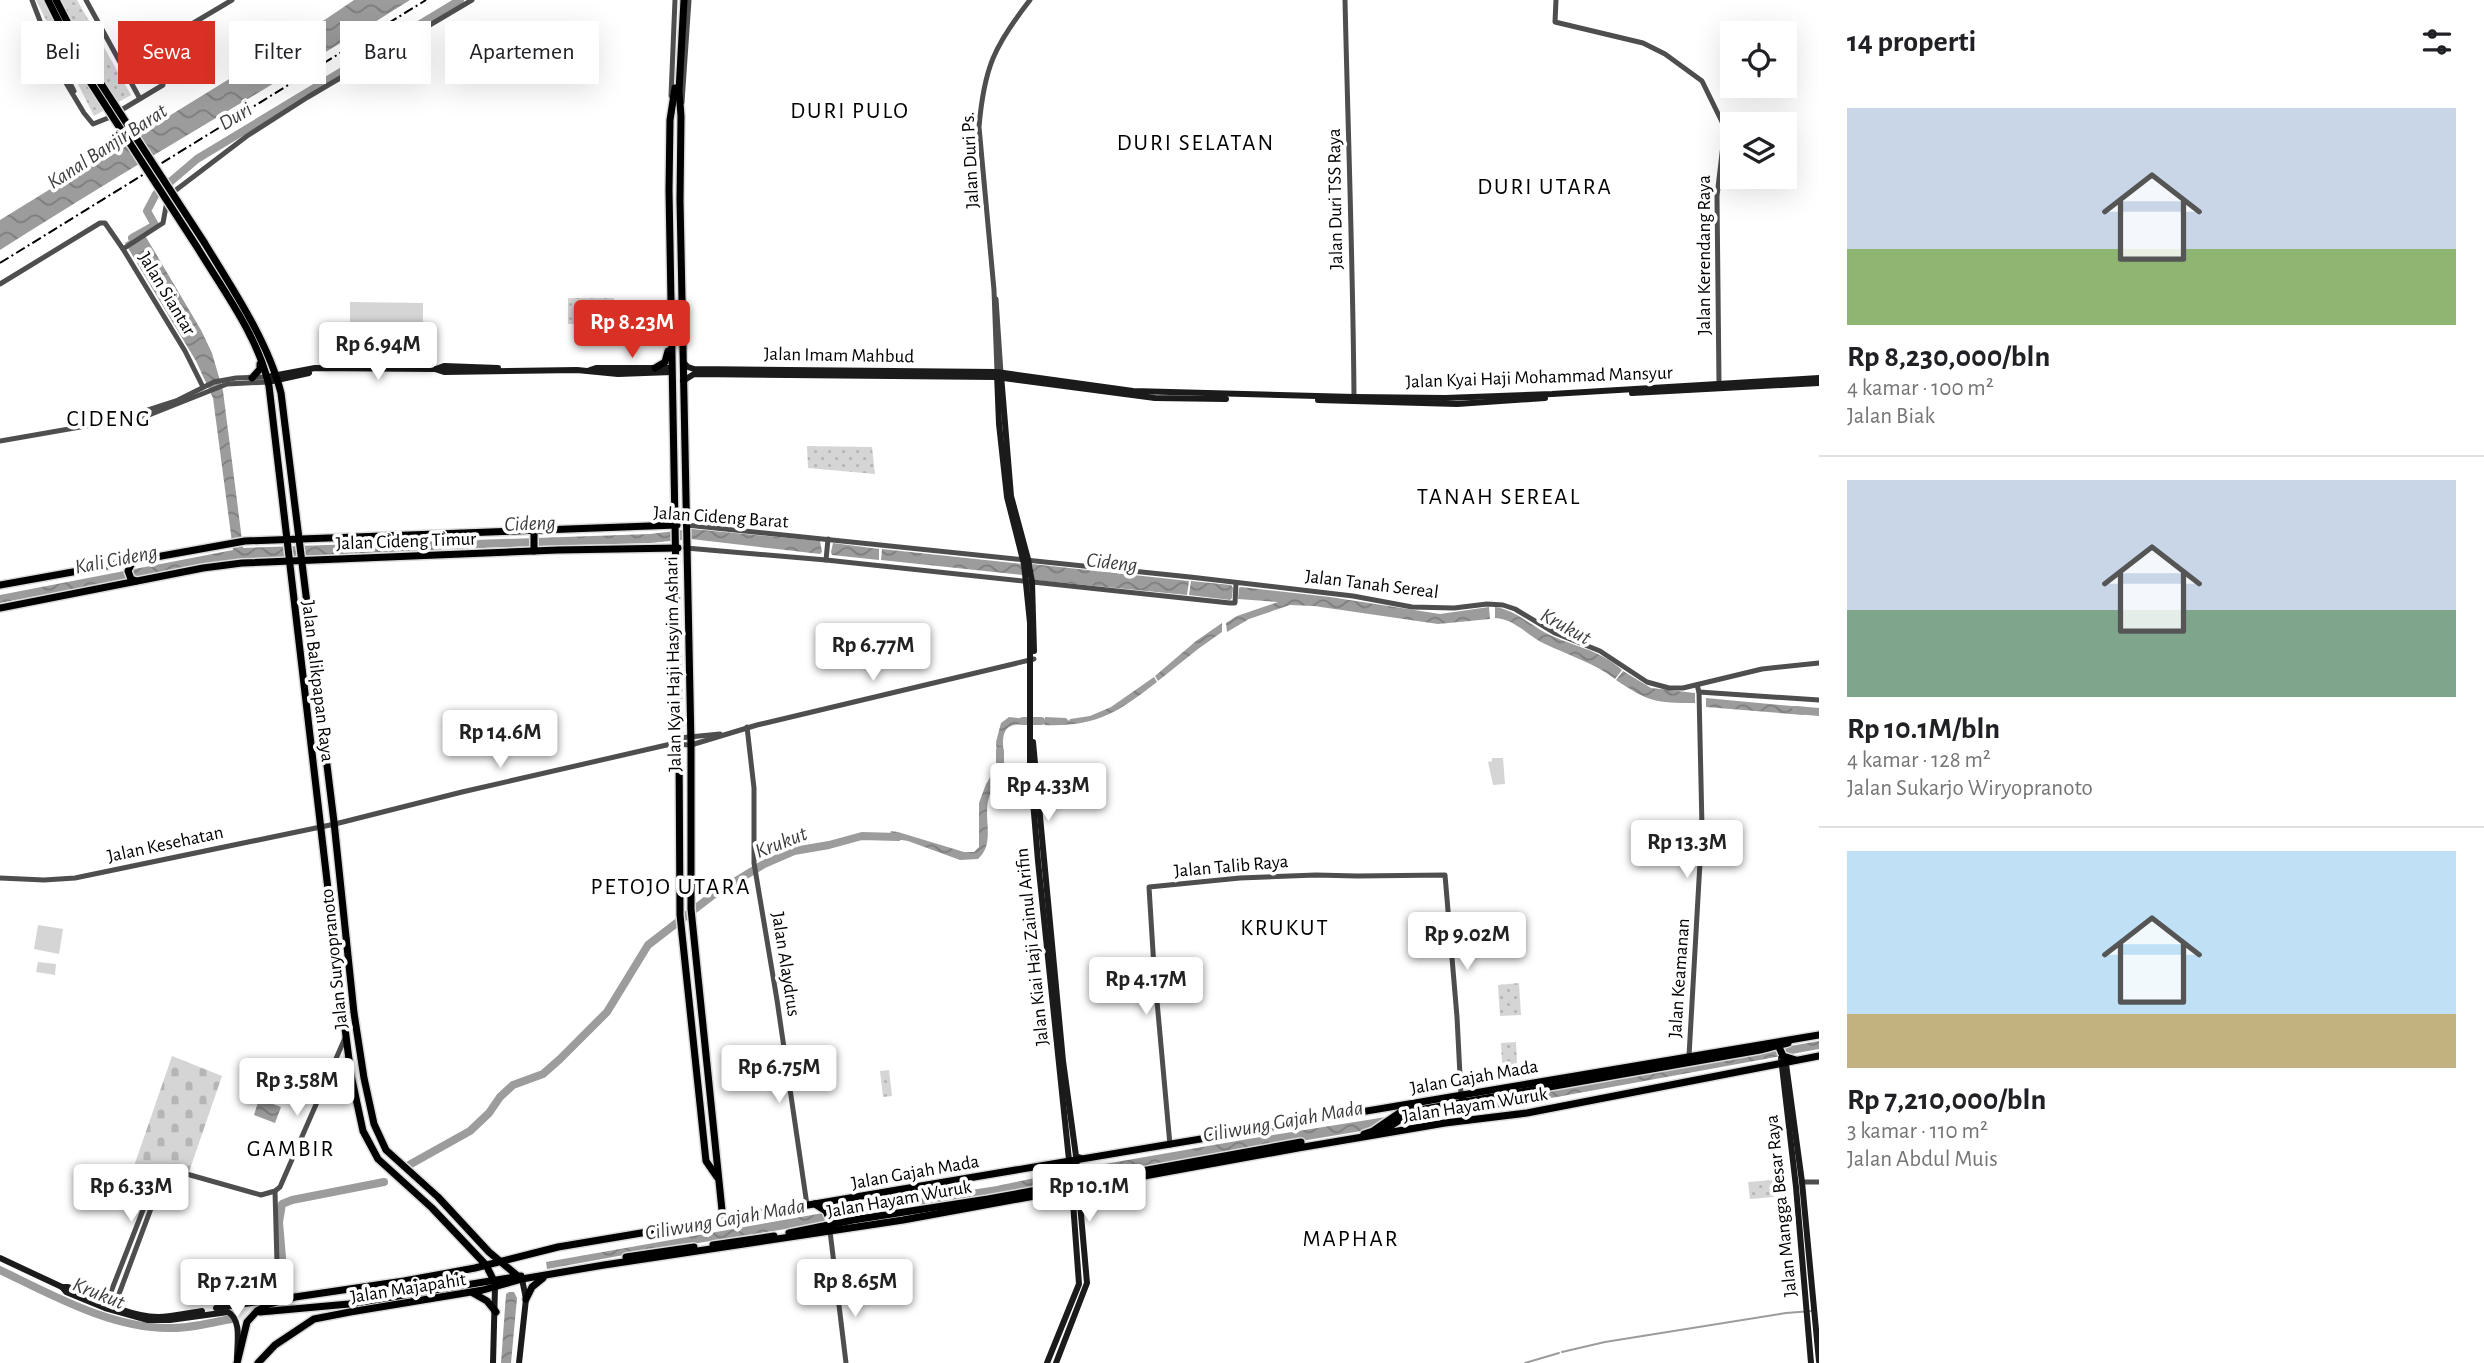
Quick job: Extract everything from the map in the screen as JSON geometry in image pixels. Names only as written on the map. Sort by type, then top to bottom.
[{"type":"main road","points":[[48,0],[60,21]]},
{"type":"main road","points":[[56,0],[66,21]]},
{"type":"main road","name":"Jalan Kyai Haji Hasyim Ashari","points":[[682,0],[677,87],[672,106],[669,190],[680,918],[706,1161],[719,1180]]},
{"type":"main road","points":[[97,84],[200,245]]},
{"type":"main road","name":"Jalan Kyai Haji Hasyim Ashari","points":[[677,87],[681,106],[685,546],[691,741],[691,912],[723,1220]]},
{"type":"main road","name":"Jalan Balikpapan Raya","points":[[200,245],[260,360],[267,380],[322,827]]},
{"type":"main road","name":"Jalan Balikpapan Raya","points":[[200,245],[241,305],[277,379],[300,541],[334,824]]},
{"type":"main road","points":[[655,368],[665,362],[671,330]]},
{"type":"main road","points":[[252,378],[260,369],[260,360]]},
{"type":"main road","name":"Jalan Imam Mahbud","points":[[683,362],[694,369],[999,375]]},
{"type":"main road","points":[[589,371],[596,368],[672,370]]},
{"type":"main road","points":[[267,380],[320,369],[589,371],[618,374],[672,370]]},
{"type":"main road","name":"Jalan Imam Mahbud","points":[[683,381],[692,375],[705,374],[999,375]]},
{"type":"main road","points":[[999,375],[1006,497],[1026,561],[1032,660]]},
{"type":"main road","name":"Jalan Kyai Haji Mohammad Mansyur","points":[[999,375],[1099,390],[1190,396],[1445,400],[1819,380]]},
{"type":"main road","name":"Jalan Cideng Barat","points":[[0,585],[245,541],[685,527]]},
{"type":"main road","points":[[534,533],[534,549]]},
{"type":"main road","name":"Jalan Cideng Timur","points":[[0,608],[203,568],[288,559],[685,546]]},
{"type":"main road","points":[[125,568],[134,560]]},
{"type":"main road","points":[[114,564],[125,568]]},
{"type":"main road","points":[[125,568],[128,581]]},
{"type":"main road","name":"Jalan Kiai Haji Zainul Arifin","points":[[1032,660],[1030,714],[1046,916],[1068,1129],[1076,1158],[1074,1169],[1087,1283],[1055,1359],[1047,1363]]},
{"type":"main road","name":"Jalan Suryopranoto","points":[[334,824],[354,1013],[364,1077],[379,1137],[386,1150],[438,1197],[499,1261],[520,1278]]},
{"type":"main road","name":"Jalan Suryopranoto","points":[[322,827],[349,1059],[366,1140],[390,1171],[432,1208],[486,1265]]},
{"type":"main road","name":"Jalan Gajah Mada","points":[[253,1314],[269,1304],[295,1297],[475,1268],[558,1247],[1323,1118],[1412,1109],[1689,1056],[1819,1035]]},
{"type":"main road","name":"Jalan Gajah Mada","points":[[1596,1075],[1783,1062],[1794,1040]]},
{"type":"main road","name":"Jalan Hayam Wuruk","points":[[495,1284],[1331,1143],[1467,1117],[1538,1111],[1819,1056]]},
{"type":"main road","points":[[1783,1062],[1790,1065],[1796,1060]]},
{"type":"main road","name":"Jalan Mangga Besar Raya","points":[[1783,1062],[1810,1263]]},
{"type":"main road","points":[[1323,1118],[1327,1114],[1445,1094],[1461,1099],[1467,1117]]},
{"type":"main road","points":[[1331,1143],[1376,1134],[1412,1109]]},
{"type":"main road","name":"Jalan Hayam Wuruk","points":[[1076,1184],[1252,1150],[1371,1131],[1397,1114],[1412,1109]]},
{"type":"main road","name":"Jalan Mangga Besar Raya","points":[[1793,1141],[1802,1182],[1810,1263],[1813,1310],[1811,1363]]},
{"type":"main road","points":[[811,1205],[827,1212],[830,1226]]},
{"type":"main road","name":"Jalan Hayam Wuruk","points":[[520,1278],[547,1276],[830,1226]]},
{"type":"main road","points":[[0,1258],[62,1287],[66,1292],[106,1306],[160,1317],[295,1297]]},
{"type":"main road","points":[[475,1268],[480,1263],[479,1259]]},
{"type":"main road","points":[[486,1265],[495,1284],[493,1363]]},
{"type":"main road","points":[[519,1363],[526,1299],[534,1284],[547,1276]]},
{"type":"main road","points":[[520,1278],[526,1299]]},
{"type":"main road","points":[[237,1363],[247,1322],[253,1314],[265,1310],[319,1308],[495,1284]]},
{"type":"main road","name":"Jalan Majapahit","points":[[258,1363],[275,1345],[314,1319],[472,1292],[495,1284]]},
{"type":"main road","points":[[472,1292],[487,1301],[496,1312]]},
{"type":"main road","points":[[114,1308],[134,1317],[160,1321],[228,1312],[235,1317],[237,1323],[237,1363]]},
{"type":"main road","name":"Jalan Mangga Besar Raya","points":[[1813,1310],[1819,1361]]},
{"type":"street","points":[[32,0],[40,21]]},
{"type":"street","points":[[86,0],[137,98]]},
{"type":"street","points":[[66,84],[93,124],[99,123],[164,84],[148,50],[232,0]]},
{"type":"street","points":[[124,249],[163,223],[167,201],[172,193],[247,136],[472,0]]},
{"type":"street","name":"Jalan Kyai Haji Hasyim Ashari","points":[[681,106],[682,0]]},
{"type":"street","name":"Jalan Kyai Haji Hasyim Ashari","points":[[672,106],[682,0]]},
{"type":"street","name":"Jalan Duri Ps.","points":[[999,375],[980,130],[981,104],[989,66],[997,47],[1030,0]]},
{"type":"street","name":"Jalan Duri TSS Raya","points":[[1345,0],[1351,169],[1350,232],[1358,399]]},
{"type":"street","name":"Jalan Kerendang Raya","points":[[1556,0],[1555,22],[1648,44],[1702,81],[1725,128],[1717,196],[1719,386]]},
{"type":"street","points":[[60,84],[72,94]]},
{"type":"street","points":[[68,84],[72,94]]},
{"type":"street","name":"Jalan Siantar","points":[[0,284],[100,223],[108,225],[206,387]]},
{"type":"street","points":[[0,441],[142,415],[178,405],[206,387],[222,382],[252,378],[267,380]]},
{"type":"street","points":[[222,382],[267,380]]},
{"type":"street","name":"Jalan Cideng Barat","points":[[685,527],[1026,561]]},
{"type":"street","points":[[826,557],[828,541]]},
{"type":"street","name":"Jalan Cideng Timur","points":[[685,546],[826,557],[1235,601],[1236,584]]},
{"type":"street","name":"Jalan Tanah Sereal","points":[[1026,561],[1353,596],[1412,607],[1503,605],[1515,609],[1555,633],[1600,652],[1647,682],[1680,688],[1762,669],[1819,663]]},
{"type":"street","name":"Jalan Kesehatan","points":[[0,878],[66,880],[322,827],[1032,660]]},
{"type":"street","name":"Jalan Keamanan","points":[[1689,1056],[1702,839],[1700,705],[1697,685]]},
{"type":"street","points":[[1699,692],[1819,700]]},
{"type":"street","name":"Jalan Alaydrus","points":[[747,727],[754,788],[754,863],[811,1205]]},
{"type":"street","name":"Jalan Talib Raya","points":[[1170,1144],[1149,887],[1240,878],[1445,875],[1461,1099]]},
{"type":"street","points":[[106,1306],[154,1182],[172,1172],[180,1172],[261,1195],[275,1191],[280,1186],[346,1035]]},
{"type":"street","points":[[337,1057],[349,1059]]},
{"type":"street","points":[[114,1308],[162,1179]]},
{"type":"street","points":[[1802,1182],[1819,1182]]},
{"type":"street","points":[[275,1191],[278,1299]]},
{"type":"street","points":[[830,1226],[846,1363]]},
{"type":"green space","points":[[36,0],[77,0],[89,21],[46,21]]},
{"type":"green space","points":[[104,48],[118,72],[118,84],[125,84],[131,95],[94,116],[78,84],[104,84]]},
{"type":"green space","points":[[568,298],[614,298],[613,325],[568,324]]},
{"type":"green space","points":[[350,302],[423,303],[423,348],[350,347]]},
{"type":"green space","points":[[807,446],[872,447],[875,474],[808,468]]},
{"type":"green space","points":[[1492,758],[1503,758],[1505,784],[1493,785],[1488,762],[1492,761]]},
{"type":"green space","points":[[38,925],[63,929],[59,954],[34,949]]},
{"type":"green space","points":[[38,962],[56,964],[55,975],[36,972]]},
{"type":"green space","points":[[1519,983],[1521,1015],[1500,1016],[1498,985]]},
{"type":"green space","points":[[1516,1042],[1517,1062],[1514,1067],[1507,1067],[1502,1062],[1501,1043]]},
{"type":"green space","points":[[172,1056],[222,1076],[189,1172],[176,1167],[155,1176],[133,1169]]},
{"type":"green space","points":[[889,1070],[892,1096],[883,1097],[880,1071]]},
{"type":"green space","points":[[1773,1180],[1774,1197],[1750,1199],[1748,1182]]},
{"type":"water","points":[[354,0],[410,0],[376,21],[340,21],[340,43],[326,52],[326,21],[323,21]]},
{"type":"water","points":[[229,79],[229,84],[273,84],[0,250],[0,220]]},
{"type":"water","points":[[143,232],[212,353],[223,391],[243,548],[650,534],[692,529],[820,541],[822,552],[820,554],[691,539],[650,543],[237,559],[0,603],[0,595],[233,550],[213,398],[196,361],[125,243]]},
{"type":"water","points":[[833,543],[879,549],[879,560],[832,555]]},
{"type":"water","points":[[882,549],[1022,564],[1023,575],[881,560]]},
{"type":"water","points":[[1032,564],[1189,581],[1187,595],[1034,580]]},
{"type":"water","points":[[1191,581],[1231,585],[1232,598],[1230,600],[1189,595]]},
{"type":"water","points":[[1241,587],[1440,614],[1489,607],[1490,619],[1438,624],[1290,605],[1249,619],[1227,632],[1226,623],[1237,616],[1278,602],[1238,599]]},
{"type":"water","points":[[1495,607],[1514,614],[1554,637],[1604,657],[1622,670],[1615,679],[1590,664],[1539,641],[1509,621],[1495,618]]},
{"type":"water","points":[[1222,623],[1222,632],[1158,681],[1155,676]]},
{"type":"water","points":[[1623,671],[1651,688],[1695,693],[1695,703],[1661,702],[1645,697],[1616,680]]},
{"type":"water","points":[[1154,677],[1157,682],[1105,716],[1078,723],[1044,725],[1045,717],[1066,718],[1069,721],[1111,707]]},
{"type":"water","points":[[1706,698],[1802,707],[1804,715],[1706,707]]},
{"type":"water","points":[[1009,717],[1026,719],[1027,725],[1011,726],[1007,729],[1003,740],[1004,762],[997,757],[996,742],[1001,723]]},
{"type":"water","points":[[994,773],[1000,776],[989,798],[988,839],[978,859],[960,860],[908,841],[889,838],[891,831],[898,832],[964,852],[974,852],[979,847],[979,803],[986,784]]},
{"type":"water","points":[[1819,1041],[1819,1049],[1481,1111],[1085,1177],[999,1195],[547,1269],[546,1262],[829,1212],[997,1186],[1082,1168],[1449,1107]]},
{"type":"water","points":[[259,1099],[281,1107],[275,1123],[254,1115]]},
{"type":"water","points":[[514,1292],[517,1298],[511,1363],[501,1363],[506,1294]]},
{"type":"waterway","name":"Duri","points":[[132,238],[155,225],[147,211],[156,194],[197,159],[460,0]]},
{"type":"waterway","name":"Krukut","points":[[1796,710],[1819,712]]},
{"type":"waterway","name":"Krukut","points":[[1023,721],[1041,721]]},
{"type":"waterway","name":"Krukut","points":[[992,782],[1000,766],[1000,751]]},
{"type":"waterway","name":"Krukut","points":[[409,1165],[470,1131],[513,1085],[543,1074],[560,1059],[607,1012],[648,945],[713,895],[764,864],[794,851],[862,836],[898,837]]},
{"type":"waterway","name":"Krukut","points":[[285,1293],[279,1222],[282,1204],[384,1182]]},
{"type":"waterway","name":"Krukut","points":[[0,1270],[62,1300],[128,1323],[180,1328],[232,1319]]},
{"type":"waterway","points":[[1562,1352],[1605,1342],[1812,1311]]},
{"type":"waterway","points":[[1525,1363],[1559,1353]]},
{"type":"railway","points":[[0,263],[426,0]]},
{"type":"district","name":"DURI PULO","points":[[850,110]]},
{"type":"district","name":"DURI SELATAN","points":[[1196,142]]},
{"type":"district","name":"DURI UTARA","points":[[1545,186]]},
{"type":"district","name":"CIDENG","points":[[109,418]]},
{"type":"district","name":"TANAH SEREAL","points":[[1499,496]]},
{"type":"district","name":"PETOJO UTARA","points":[[671,886]]},
{"type":"district","name":"KRUKUT","points":[[1285,927]]},
{"type":"district","name":"GAMBIR","points":[[291,1148]]},
{"type":"district","name":"MAPHAR","points":[[1351,1238]]},
{"type":"water label","name":"Kanal Banjir Barat","points":[[107,146]]},
{"type":"water label","name":"Cideng","points":[[530,523]]},
{"type":"water label","name":"Kali Cideng","points":[[116,559]]},
{"type":"water label","name":"Cideng","points":[[1112,562]]},
{"type":"water label","name":"Ciliwung Gajah Mada","points":[[1283,1121]]},
{"type":"water label","name":"Ciliwung Gajah Mada","points":[[725,1219]]}]
